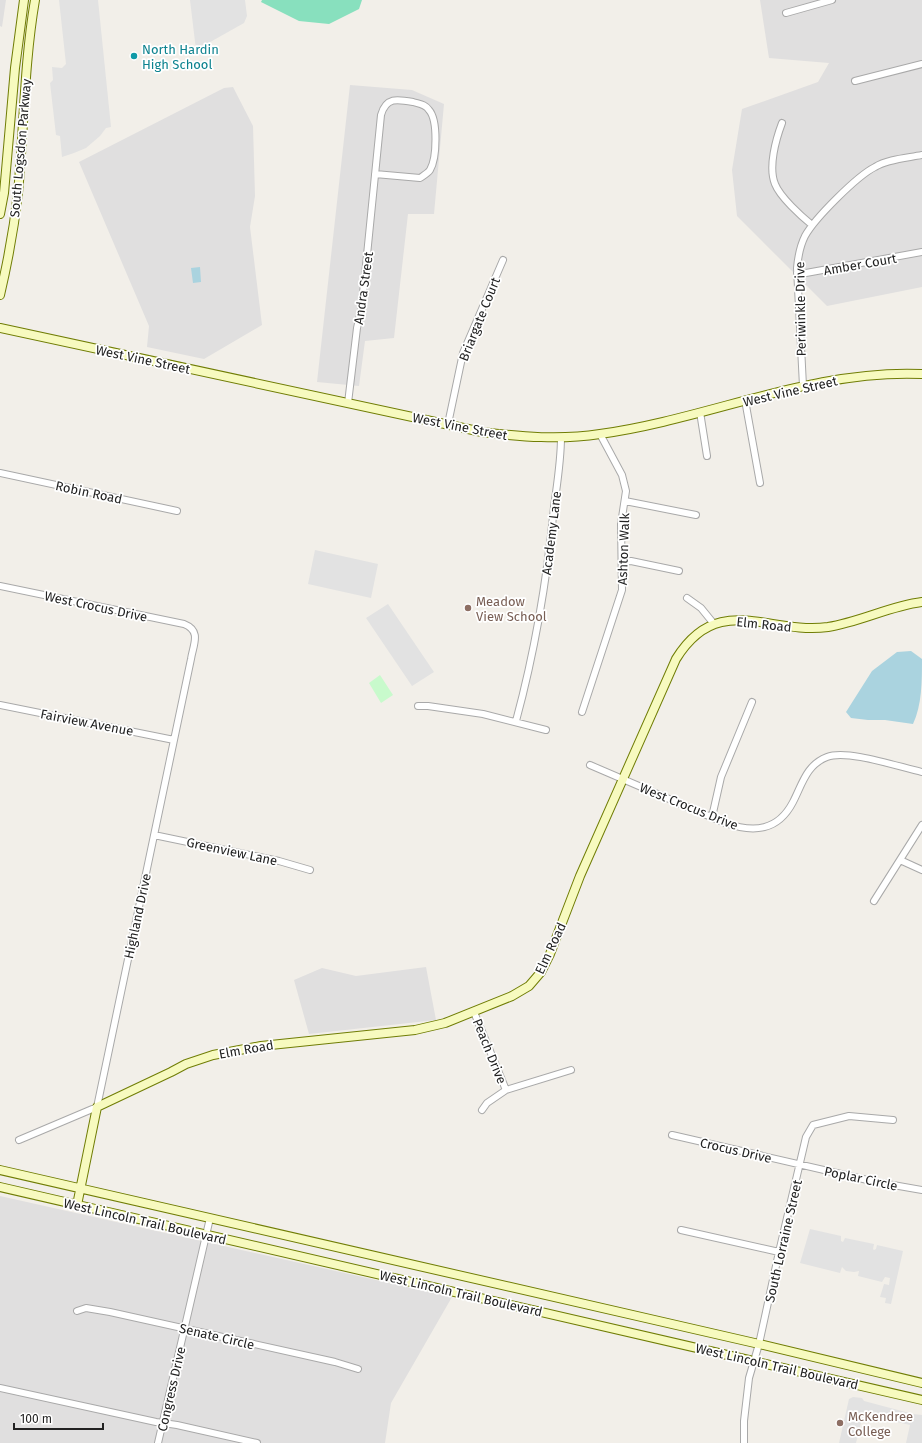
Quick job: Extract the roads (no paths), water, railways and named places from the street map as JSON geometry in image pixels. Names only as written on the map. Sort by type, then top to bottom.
[{"type":"main road","name":"South Logsdon Parkway","points":[[0,214],[3,173],[24,0]]},
{"type":"main road","name":"South Logsdon Parkway","points":[[0,295],[12,240],[17,202],[34,0]]},
{"type":"main road","name":"West Vine Street","points":[[0,328],[482,432],[512,435],[561,437],[600,434],[644,426],[802,386],[828,381],[870,375],[922,374]]},
{"type":"main road","name":"Elm Road","points":[[97,1107],[186,1064],[213,1055],[261,1046],[415,1030],[435,1026],[474,1012],[521,991],[529,986],[541,972],[550,954],[580,876],[676,659],[692,638],[706,628],[722,621],[748,620],[795,627],[825,627],[846,623],[910,604],[922,602]]},
{"type":"main road","name":"Highland Drive","points":[[77,1205],[97,1107]]},
{"type":"main road","name":"West Lincoln Trail Boulevard","points":[[0,1170],[759,1344],[922,1383]]},
{"type":"main road","name":"West Lincoln Trail Boulevard","points":[[0,1187],[922,1400]]},
{"type":"street","points":[[786,13],[832,0]]},
{"type":"street","points":[[855,81],[922,64]]},
{"type":"street","name":"Andra Street","points":[[348,403],[357,328],[361,310],[381,115],[383,108],[387,103],[393,100],[400,99],[424,104],[433,116],[435,139],[432,162],[429,171],[420,178],[375,174]]},
{"type":"street","points":[[782,123],[776,141],[773,159],[773,179],[775,185],[783,196],[812,226]]},
{"type":"street","name":"Periwinkle Drive","points":[[802,386],[797,274],[798,260],[802,244],[812,226],[831,205],[869,170],[883,163],[922,155]]},
{"type":"street","name":"Amber Court","points":[[797,274],[922,252]]},
{"type":"street","name":"Briargate Court","points":[[448,424],[463,353],[503,260]]},
{"type":"street","points":[[745,400],[760,482]]},
{"type":"street","points":[[700,412],[708,456]]},
{"type":"street","name":"Ashton Walk","points":[[582,712],[622,590],[621,524],[626,491],[622,475],[600,434]]},
{"type":"street","name":"Academy Lane","points":[[516,721],[532,652],[545,584],[551,545],[561,437]]},
{"type":"street","name":"Robin Road","points":[[0,474],[178,511]]},
{"type":"street","points":[[625,501],[696,515]]},
{"type":"street","points":[[622,562],[631,561],[679,570]]},
{"type":"street","name":"West Crocus Drive","points":[[0,586],[184,624],[192,628]]},
{"type":"street","points":[[687,598],[701,608],[714,624]]},
{"type":"street","name":"Highland Drive","points":[[97,1107],[195,635],[192,628]]},
{"type":"street","points":[[712,817],[721,777],[752,702]]},
{"type":"street","name":"Fairview Avenue","points":[[0,705],[174,740]]},
{"type":"street","points":[[418,706],[428,706],[482,714],[516,721],[546,730]]},
{"type":"street","name":"West Crocus Drive","points":[[590,765],[740,828],[755,829],[769,826],[781,818],[794,801],[802,781],[810,769],[820,760],[834,755],[849,755],[922,772]]},
{"type":"street","points":[[874,901],[922,825]]},
{"type":"street","name":"Greenview Lane","points":[[154,835],[279,861],[310,870]]},
{"type":"street","points":[[900,860],[922,870]]},
{"type":"street","name":"Peach Drive","points":[[474,1012],[506,1090]]},
{"type":"street","points":[[482,1110],[487,1103],[506,1090],[570,1070]]},
{"type":"street","name":"Elm Road","points":[[19,1140],[97,1107]]},
{"type":"street","name":"South Lorraine Street","points":[[744,1443],[749,1378],[759,1344],[806,1137],[814,1125],[849,1116],[893,1120]]},
{"type":"street","name":"Crocus Drive","points":[[672,1135],[800,1165]]},
{"type":"street","name":"Poplar Circle","points":[[800,1165],[876,1182],[922,1190]]},
{"type":"street","name":"Congress Drive","points":[[158,1443],[210,1218]]},
{"type":"street","points":[[681,1230],[779,1252]]},
{"type":"street","name":"Senate Circle","points":[[76,1311],[82,1308],[90,1308],[335,1362],[358,1369]]},
{"type":"street","points":[[0,1388],[257,1443]]},
{"type":"water","points":[[200,267],[201,282],[193,283],[191,268]]},
{"type":"water","points":[[911,651],[922,659],[920,701],[913,724],[885,720],[851,718],[846,712],[872,671],[897,652]]},
{"type":"place","name":"North Hardin High School","points":[[134,56]]},
{"type":"place","name":"Meadow View School","points":[[468,608]]},
{"type":"place","name":"McKendree College","points":[[840,1423]]}]
